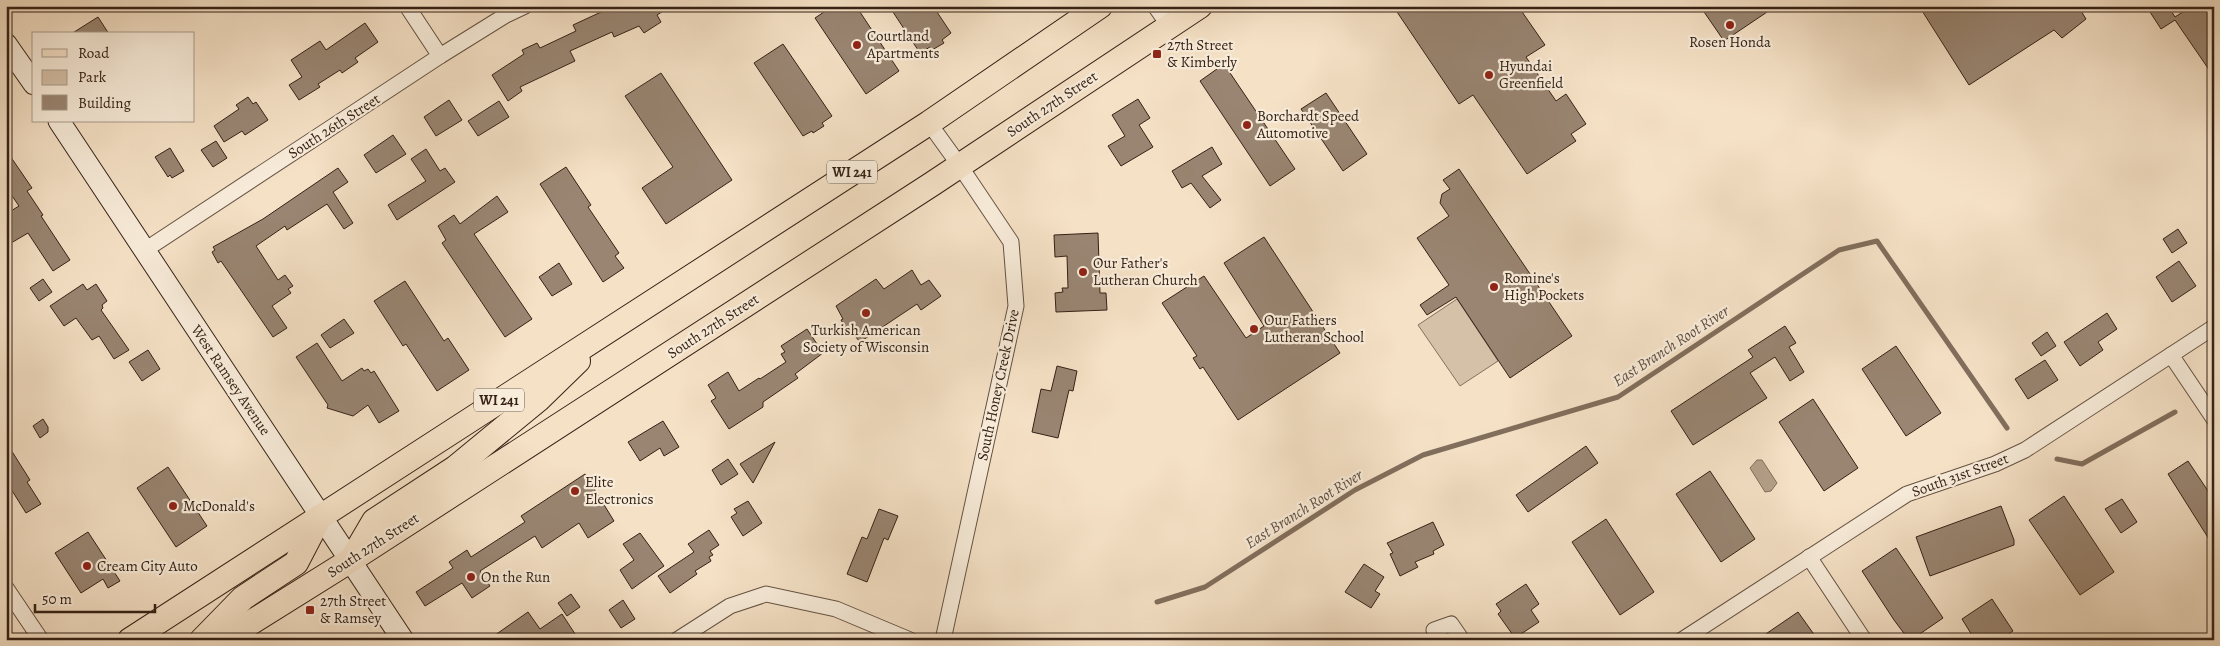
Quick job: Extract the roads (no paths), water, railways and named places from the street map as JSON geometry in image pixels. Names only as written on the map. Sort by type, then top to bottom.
[{"type":"main road","name":"WI 241","points":[[130,640],[929,122],[1100,6]]},
{"type":"main road","name":"South 27th Street","points":[[223,640],[351,560],[960,166],[1200,6]]},
{"type":"main road","points":[[351,560],[374,521],[455,468],[539,399],[620,322]]},
{"type":"main road","points":[[202,640],[243,598],[296,563],[321,515]]},
{"type":"street","points":[[407,6],[440,56]]},
{"type":"street","name":"South 26th Street","points":[[145,250],[440,56],[506,15],[525,6]]},
{"type":"street","points":[[1156,6],[1169,26]]},
{"type":"street","points":[[6,44],[32,81]]},
{"type":"street","name":"West Ramsey Avenue","points":[[59,122],[403,640]]},
{"type":"street","name":"South Honey Creek Drive","points":[[929,122],[1011,242],[1016,306],[943,640]]},
{"type":"street","name":"South 31st Street","points":[[1682,640],[1907,494],[1995,464],[2025,450],[2214,327]]},
{"type":"street","points":[[2171,355],[2214,419]]},
{"type":"street","points":[[1809,557],[1864,640]]},
{"type":"street","points":[[6,588],[41,640]]},
{"type":"street","points":[[677,640],[730,606],[766,594],[836,609],[906,639]]},
{"type":"street","points":[[1434,630],[1451,624],[1462,640]]},
{"type":"waterway","name":"East Branch Root River","points":[[1157,602],[1205,587],[1355,490],[1423,455],[1618,397],[1839,250],[1877,241],[2007,428]]},
{"type":"waterway","name":"East Branch Root River","points":[[2057,459],[2082,464],[2175,412]]},
{"type":"place","name":"Rosen Honda","points":[[1730,25]]},
{"type":"place","name":"Courtland Apartments","points":[[857,45]]},
{"type":"place","name":"27th Street & Kimberly","points":[[1157,54]]},
{"type":"place","name":"Hyundai Greenfield","points":[[1489,75]]},
{"type":"place","name":"Borchardt Speed Automotive","points":[[1247,125]]},
{"type":"place","name":"Our Father's Lutheran Church","points":[[1083,272]]},
{"type":"place","name":"Romine's High Pockets","points":[[1494,287]]},
{"type":"place","name":"Turkish American Society of Wisconsin","points":[[866,313]]},
{"type":"place","name":"Our Fathers Lutheran School","points":[[1254,329]]},
{"type":"place","name":"Elite Electronics","points":[[575,491]]},
{"type":"place","name":"McDonald's","points":[[173,506]]},
{"type":"place","name":"Cream City Auto","points":[[87,566]]},
{"type":"place","name":"On the Run","points":[[471,577]]},
{"type":"place","name":"27th Street & Ramsey","points":[[310,610]]}]
